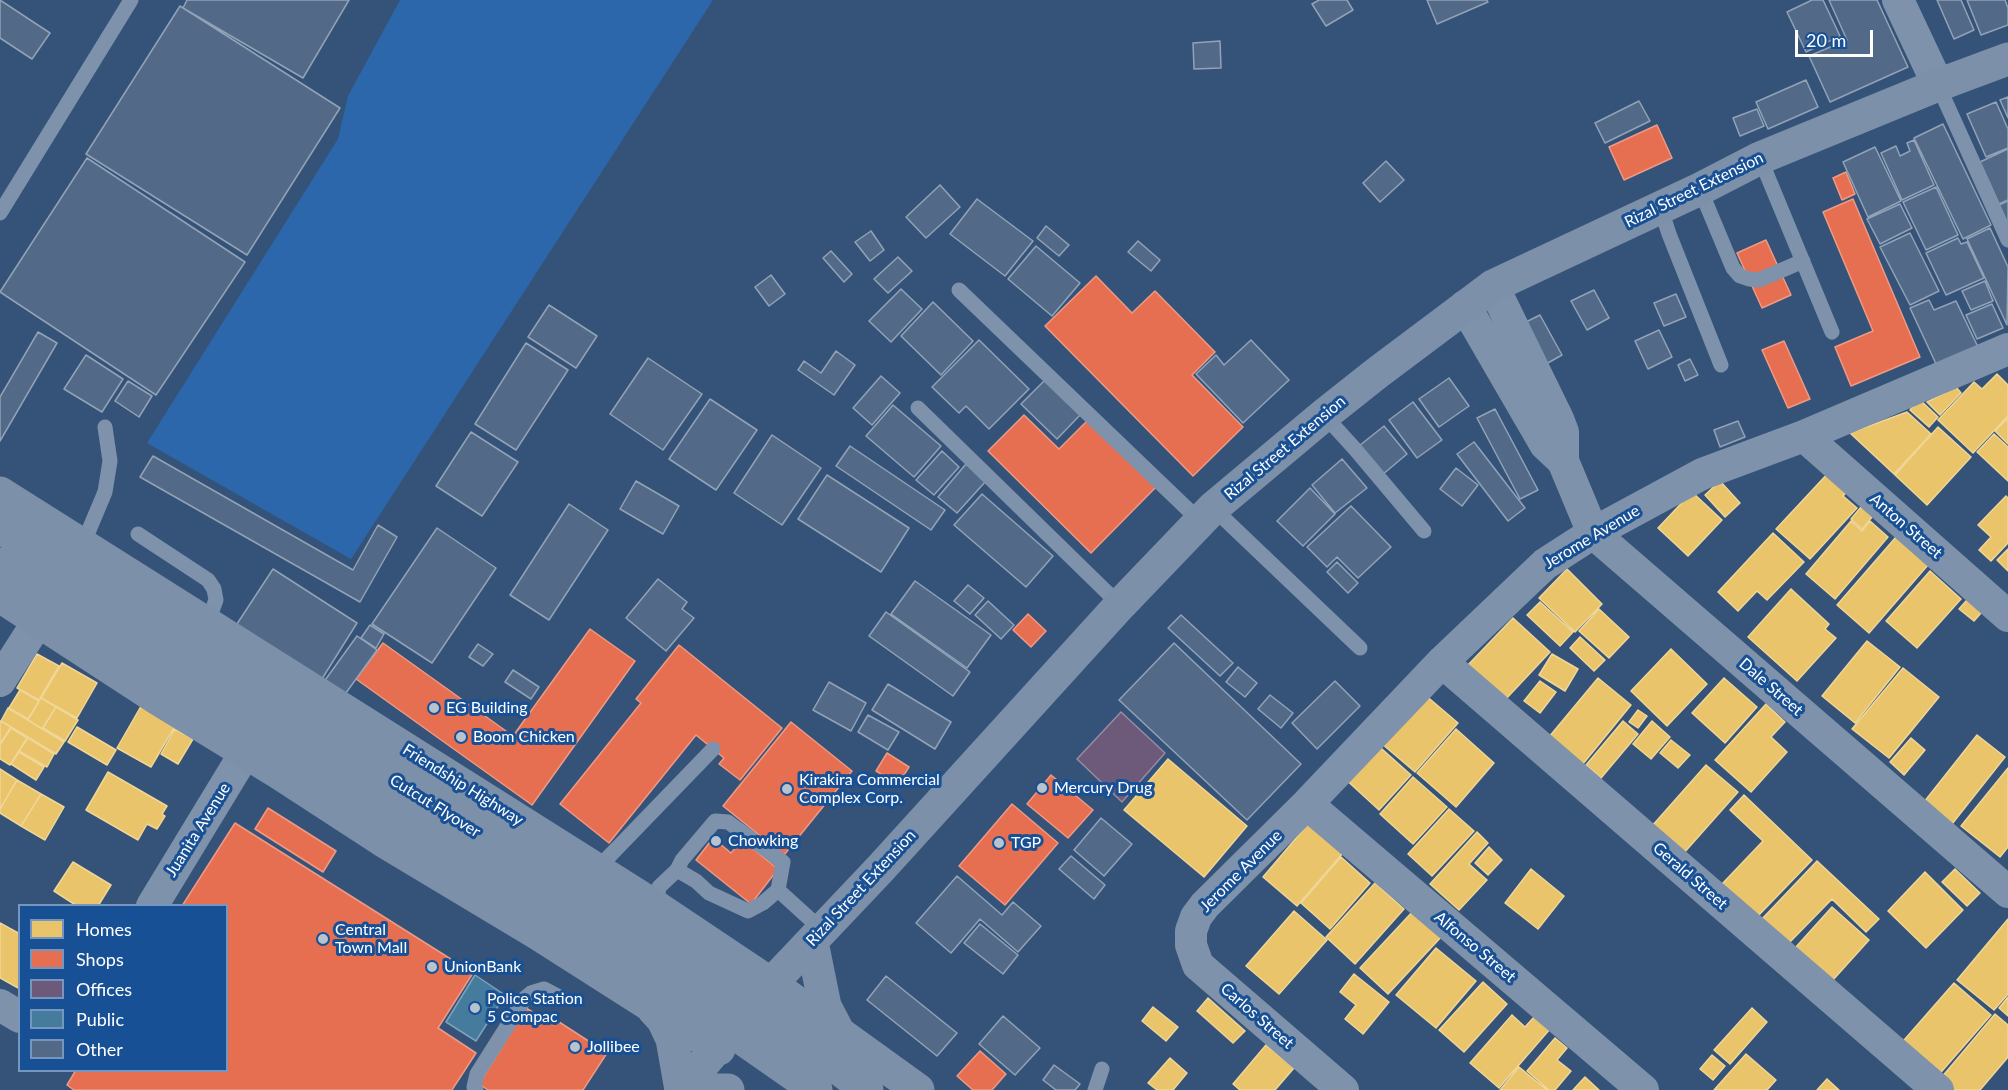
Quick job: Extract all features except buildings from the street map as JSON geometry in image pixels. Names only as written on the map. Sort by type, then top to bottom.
[{"type":"main road","name":"Rizal Street Extension","points":[[681,1090],[771,984],[1120,605],[1207,515],[1324,415],[1493,286],[1700,189],[1760,158],[1938,85],[2008,59]]},
{"type":"main road","name":"Friendship Highway","points":[[0,493],[656,907],[771,984],[918,1090]]},
{"type":"main road","name":"Cutcut Flyover","points":[[0,527],[466,826],[672,953],[814,1050],[867,1090]]},
{"type":"main road","name":"Cutcut Flyover","points":[[0,564],[452,854],[657,980],[816,1090]]},
{"type":"main road","points":[[0,596],[158,699],[717,1047],[778,1090]]},
{"type":"main road","points":[[236,747],[222,727],[220,714],[222,703],[242,674],[257,665],[272,664]]},
{"type":"main road","points":[[537,933],[554,929],[572,916],[580,903],[589,865]]},
{"type":"main road","points":[[817,936],[825,1006],[838,1032]]},
{"type":"main road","points":[[650,1005],[663,1020],[672,1039],[681,1090]]},
{"type":"main road","points":[[701,1090],[728,1090]]},
{"type":"street","points":[[1898,0],[1938,85]]},
{"type":"street","name":"Dale Street","points":[[1493,286],[1507,350],[1545,444],[1563,461],[1593,533],[2008,892]]},
{"type":"street","name":"Dale Street","points":[[1465,306],[1507,350]]},
{"type":"street","name":"Jerome Avenue","points":[[1191,931],[1196,917],[1205,905],[1307,804],[1442,662],[1545,564],[1593,533],[1702,474],[1804,436],[2007,352]]},
{"type":"street","name":"Anton Street","points":[[1804,436],[2008,616]]},
{"type":"street","points":[[0,681],[39,620]]},
{"type":"street","name":"Gerald Street","points":[[1442,662],[1938,1090]]},
{"type":"street","name":"Juanita Avenue","points":[[153,904],[236,747]]},
{"type":"street","name":"Alfonso Street","points":[[1307,804],[1643,1090]]},
{"type":"street","name":"Carlos Street","points":[[1191,931],[1191,945],[1198,965],[1343,1090]]},
{"type":"street","points":[[0,1005],[18,1016]]},
{"type":"lane","points":[[0,213],[131,0]]},
{"type":"lane","points":[[1938,85],[2008,240]]},
{"type":"lane","points":[[1760,158],[1832,332]]},
{"type":"lane","points":[[1700,189],[1733,268],[1740,276],[1759,279],[1803,261]]},
{"type":"lane","points":[[1660,206],[1721,365]]},
{"type":"lane","points":[[960,290],[1207,515],[1360,648]]},
{"type":"lane","points":[[918,408],[1120,605]]},
{"type":"lane","points":[[1324,415],[1424,531]]},
{"type":"lane","points":[[80,543],[89,530],[105,492],[110,461],[105,427]]},
{"type":"lane","points":[[138,534],[208,580],[214,589],[216,600],[207,624]]},
{"type":"lane","points":[[589,865],[713,749]]},
{"type":"lane","points":[[656,907],[659,887],[677,870],[682,860],[715,821],[728,822],[783,862],[778,890],[763,903],[748,911],[709,893],[696,880],[677,870]]},
{"type":"lane","points":[[778,890],[817,936]]},
{"type":"lane","points":[[476,1090],[474,1086],[477,1074],[525,998],[531,993],[544,989],[561,998]]},
{"type":"lane","points":[[1095,1090],[1102,1069]]},
{"type":"shaded area","points":[[400,0],[713,0],[351,559],[147,443],[338,139],[348,96]]},
{"type":"place","name":"EG Building","points":[[434,708]]},
{"type":"place","name":"Boom Chicken","points":[[461,737]]},
{"type":"place","name":"Mercury Drug","points":[[1042,788]]},
{"type":"place","name":"Kirakira Commercial Complex Corp.","points":[[787,789]]},
{"type":"place","name":"Chowking","points":[[716,841]]},
{"type":"place","name":"TGP","points":[[999,843]]},
{"type":"place","name":"Central Town Mall","points":[[323,939]]},
{"type":"place","name":"UnionBank","points":[[432,967]]},
{"type":"place","name":"Police Station 5 Compac","points":[[475,1008]]},
{"type":"place","name":"Jollibee","points":[[575,1047]]}]
